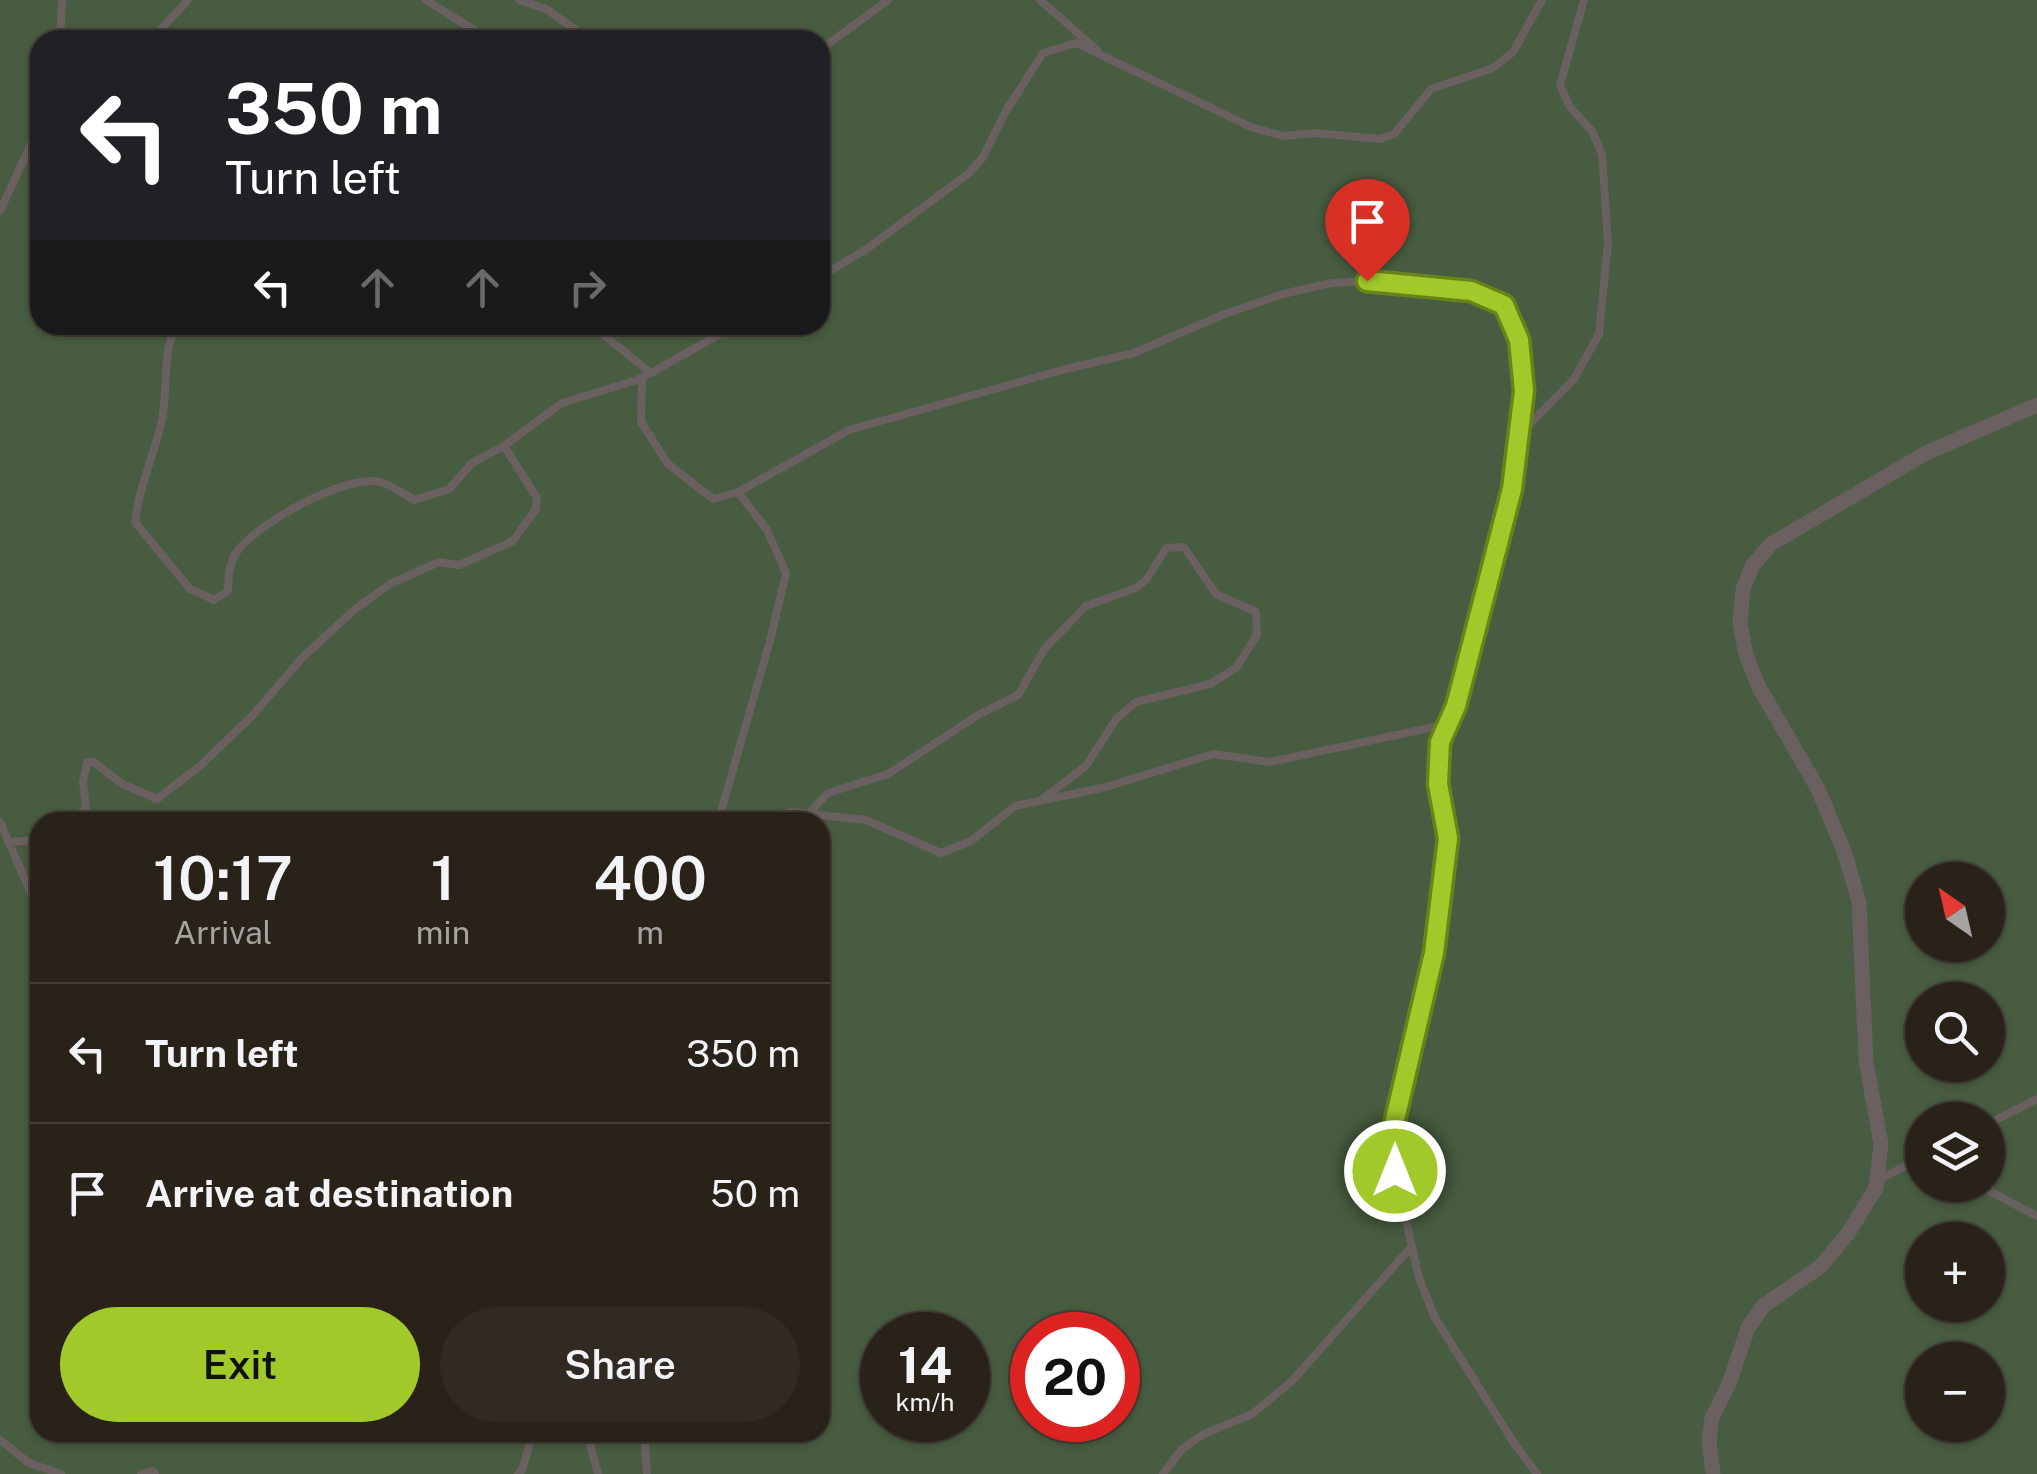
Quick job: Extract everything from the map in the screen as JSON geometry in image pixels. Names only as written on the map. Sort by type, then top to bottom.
[{"type":"street","points":[[1714,1474],[1709,1441],[1712,1418],[1729,1384],[1748,1328],[1764,1306],[1820,1266],[1850,1232],[1876,1188],[1881,1144],[1866,1061],[1860,902],[1818,789],[1759,687],[1746,655],[1740,624],[1743,589],[1753,565],[1771,544],[1926,453],[2037,404]]},
{"type":"lane","points":[[60,30],[62,0]]},
{"type":"lane","points":[[160,30],[188,0]]},
{"type":"lane","points":[[426,0],[474,30]]},
{"type":"lane","points":[[519,0],[546,9],[576,30]]},
{"type":"lane","points":[[830,43],[888,0]]},
{"type":"lane","points":[[1040,0],[1104,56]]},
{"type":"lane","points":[[830,271],[868,248],[968,173],[983,157],[1006,111],[1043,53],[1076,43],[1252,127],[1283,136],[1315,133],[1380,139],[1394,134],[1431,88],[1493,68],[1512,52],[1542,0]]},
{"type":"lane","points":[[1518,436],[1574,379],[1598,334],[1608,243],[1602,154],[1592,131],[1570,107],[1560,85],[1584,0]]},
{"type":"lane","points":[[0,211],[30,146]]},
{"type":"lane","points":[[646,375],[642,422],[668,464],[713,498],[738,492],[849,430],[1062,370],[1134,354],[1222,315],[1284,294],[1331,283],[1367,281],[1471,291],[1504,305],[1519,340],[1524,391],[1512,489],[1440,742],[1438,784],[1448,838],[1434,953],[1394,1124],[1395,1171],[1419,1278],[1435,1318],[1537,1474]]},
{"type":"lane","points":[[172,335],[167,346],[161,424],[140,488],[135,522],[190,589],[214,600],[228,591],[228,573],[236,553],[258,531],[291,509],[336,489],[378,480],[414,500],[450,489],[472,463],[504,446],[562,403],[646,375],[718,335]]},
{"type":"lane","points":[[603,335],[646,375]]},
{"type":"lane","points":[[82,812],[86,808],[83,782],[87,762],[94,762],[122,784],[158,799],[200,766],[252,716],[302,658],[366,600],[390,584],[440,562],[459,565],[513,541],[536,509],[537,498],[504,446]]},
{"type":"lane","points":[[721,812],[786,573],[767,530],[738,492]]},
{"type":"lane","points":[[810,812],[828,793],[888,774],[978,715],[1018,695],[1045,648],[1086,606],[1136,588],[1148,580],[1166,548],[1184,547],[1216,594],[1256,612],[1257,635],[1236,668],[1210,684],[1136,702],[1116,718],[1086,766],[1041,800]]},
{"type":"lane","points":[[830,816],[866,820],[940,853],[971,841],[1015,806],[1106,787],[1213,754],[1270,762],[1448,724]]},
{"type":"lane","points":[[0,822],[30,892]]},
{"type":"lane","points":[[8,842],[30,841]]},
{"type":"lane","points":[[2005,1115],[2037,1099]]},
{"type":"lane","points":[[1876,1180],[1905,1166]]},
{"type":"lane","points":[[2005,1199],[2037,1216]]},
{"type":"lane","points":[[1163,1474],[1182,1449],[1204,1434],[1252,1414],[1292,1382],[1412,1246]]},
{"type":"lane","points":[[0,1440],[28,1463],[61,1474]]},
{"type":"lane","points":[[518,1474],[530,1442]]},
{"type":"lane","points":[[590,1442],[598,1474]]},
{"type":"lane","points":[[645,1442],[647,1474]]},
{"type":"lane","points":[[141,1474],[155,1474]]},
{"type":"green space","points":[[0,0],[2037,0],[2037,1474],[0,1474]]},
{"type":"route","points":[[1367,281],[1471,291],[1504,305],[1519,340],[1524,391],[1512,489],[1456,706],[1440,742],[1438,784],[1448,838],[1434,953],[1394,1124],[1395,1171]]}]
